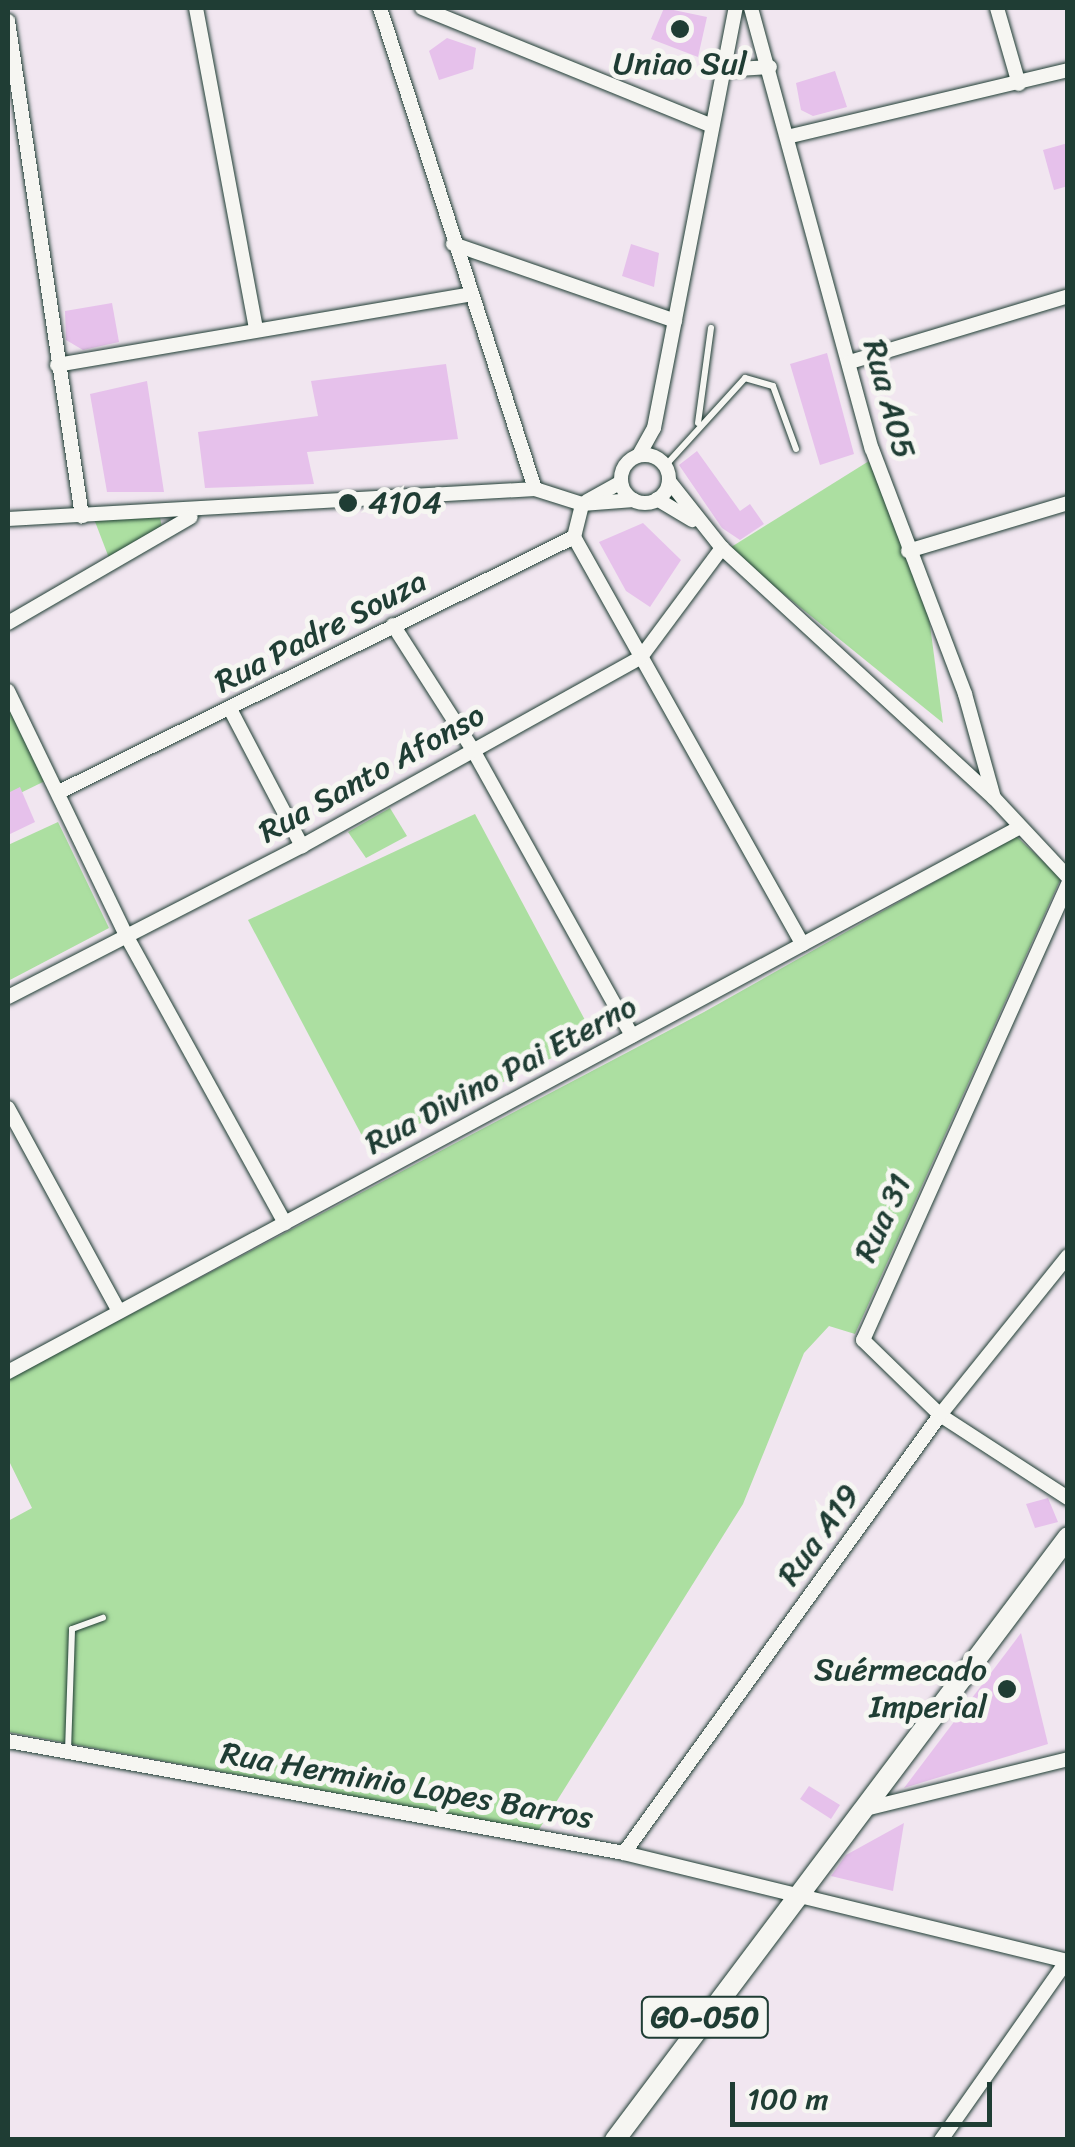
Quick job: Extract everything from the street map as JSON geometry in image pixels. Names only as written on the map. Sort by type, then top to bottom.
[{"type":"main road","name":"GO-050","points":[[615,2140],[795,1895],[1059,1560],[1068,1537]]},
{"type":"street","points":[[196,8],[256,329]]},
{"type":"street","points":[[380,8],[467,295],[536,489]]},
{"type":"street","points":[[422,8],[712,126]]},
{"type":"street","points":[[634,500],[622,482],[626,464],[639,455],[654,428],[736,8]]},
{"type":"street","name":"Rua A05","points":[[751,8],[791,136],[850,362],[908,551],[965,694],[994,798]]},
{"type":"street","points":[[997,8],[1020,84]]},
{"type":"street","points":[[8,21],[82,516]]},
{"type":"street","points":[[722,70],[770,67]]},
{"type":"street","points":[[791,136],[1068,70]]},
{"type":"street","points":[[453,244],[675,321]]},
{"type":"street","points":[[58,365],[467,295]]},
{"type":"street","points":[[850,362],[1068,296]]},
{"type":"street","points":[[654,428],[664,469],[697,523],[994,798],[1068,881]]},
{"type":"street","points":[[639,455],[664,469]]},
{"type":"street","points":[[656,499],[664,469]]},
{"type":"street","points":[[622,482],[582,504],[574,537],[802,944]]},
{"type":"street","points":[[8,519],[196,514],[536,489],[582,504],[656,499],[697,523]]},
{"type":"street","points":[[908,551],[1068,504]]},
{"type":"street","points":[[8,622],[196,514]]},
{"type":"street","name":"Rua Padre Souza","points":[[61,791],[574,537]]},
{"type":"street","name":"Rua Santo Afonso","points":[[8,997],[302,846],[640,657],[722,548]]},
{"type":"street","points":[[394,625],[472,750],[632,1036]]},
{"type":"street","points":[[8,691],[12,710],[61,791],[127,937],[285,1223]]},
{"type":"street","points":[[230,709],[302,846]]},
{"type":"street","name":"Rua Divino Pai Eterno","points":[[8,1372],[1020,827]]},
{"type":"street","name":"Rua 31","points":[[1068,881],[864,1330],[868,1350],[940,1414],[1068,1498]]},
{"type":"street","points":[[8,1108],[120,1312]]},
{"type":"street","name":"Rua A19","points":[[624,1852],[940,1414],[1068,1256]]},
{"type":"street","name":"Rua Herminio Lopes Barros","points":[[8,1740],[624,1852],[1067,1961]]},
{"type":"street","points":[[861,1810],[1068,1759]]},
{"type":"street","points":[[941,2140],[1067,1961]]},
{"type":"lane","points":[[698,424],[711,328]]},
{"type":"lane","points":[[664,469],[698,424],[745,378],[761,378],[773,386],[796,449]]},
{"type":"lane","points":[[68,1752],[72,1630],[103,1618]]},
{"type":"green space","points":[[869,461],[928,610],[943,723],[728,549]]},
{"type":"green space","points":[[160,517],[162,528],[109,558],[94,519]]},
{"type":"green space","points":[[8,707],[45,781],[8,799]]},
{"type":"green space","points":[[390,808],[407,836],[366,858],[348,832]]},
{"type":"green space","points":[[475,814],[594,1037],[369,1149],[248,920]]},
{"type":"green space","points":[[58,822],[109,928],[8,981],[8,845]]},
{"type":"green space","points":[[1016,836],[1061,878],[855,1334],[829,1326],[804,1353],[743,1504],[538,1831],[8,1732],[8,1521],[32,1508],[8,1459],[8,1379],[704,1012]]},
{"type":"building","name":"Uniao Sul","points":[[664,8],[707,17],[698,57],[651,39]]},
{"type":"building","points":[[447,38],[476,48],[473,69],[439,80],[429,51]]},
{"type":"building","points":[[835,71],[847,107],[813,116],[801,110],[796,83]]},
{"type":"building","points":[[1068,143],[1068,186],[1054,190],[1043,150]]},
{"type":"building","points":[[631,244],[659,253],[654,287],[622,276]]},
{"type":"building","points":[[112,303],[119,342],[83,350],[66,340],[65,311]]},
{"type":"building","points":[[827,353],[854,454],[820,465],[790,364]]},
{"type":"building","points":[[446,364],[458,439],[307,452],[314,484],[205,488],[198,432],[318,416],[311,381]]},
{"type":"building","points":[[147,381],[164,492],[107,492],[90,394]]},
{"type":"building","points":[[697,451],[740,511],[750,504],[764,524],[740,540],[722,528],[679,465]]},
{"type":"building","points":[[643,523],[681,560],[650,607],[626,591],[599,542]]},
{"type":"building","points":[[20,787],[35,822],[8,835],[8,793]]},
{"type":"building","points":[[1048,1498],[1058,1522],[1035,1528],[1026,1504]]},
{"type":"building","name":"Suérmecado Imperial","points":[[1021,1633],[1048,1744],[904,1788]]},
{"type":"building","points":[[809,1786],[840,1805],[831,1819],[800,1799]]},
{"type":"building","points":[[904,1823],[893,1891],[831,1876],[846,1855]]},
{"type":"place","name":"Uniao Sul","points":[[680,29]]},
{"type":"place","name":"4104","points":[[348,503]]},
{"type":"place","name":"Suérmecado Imperial","points":[[1007,1689]]}]
